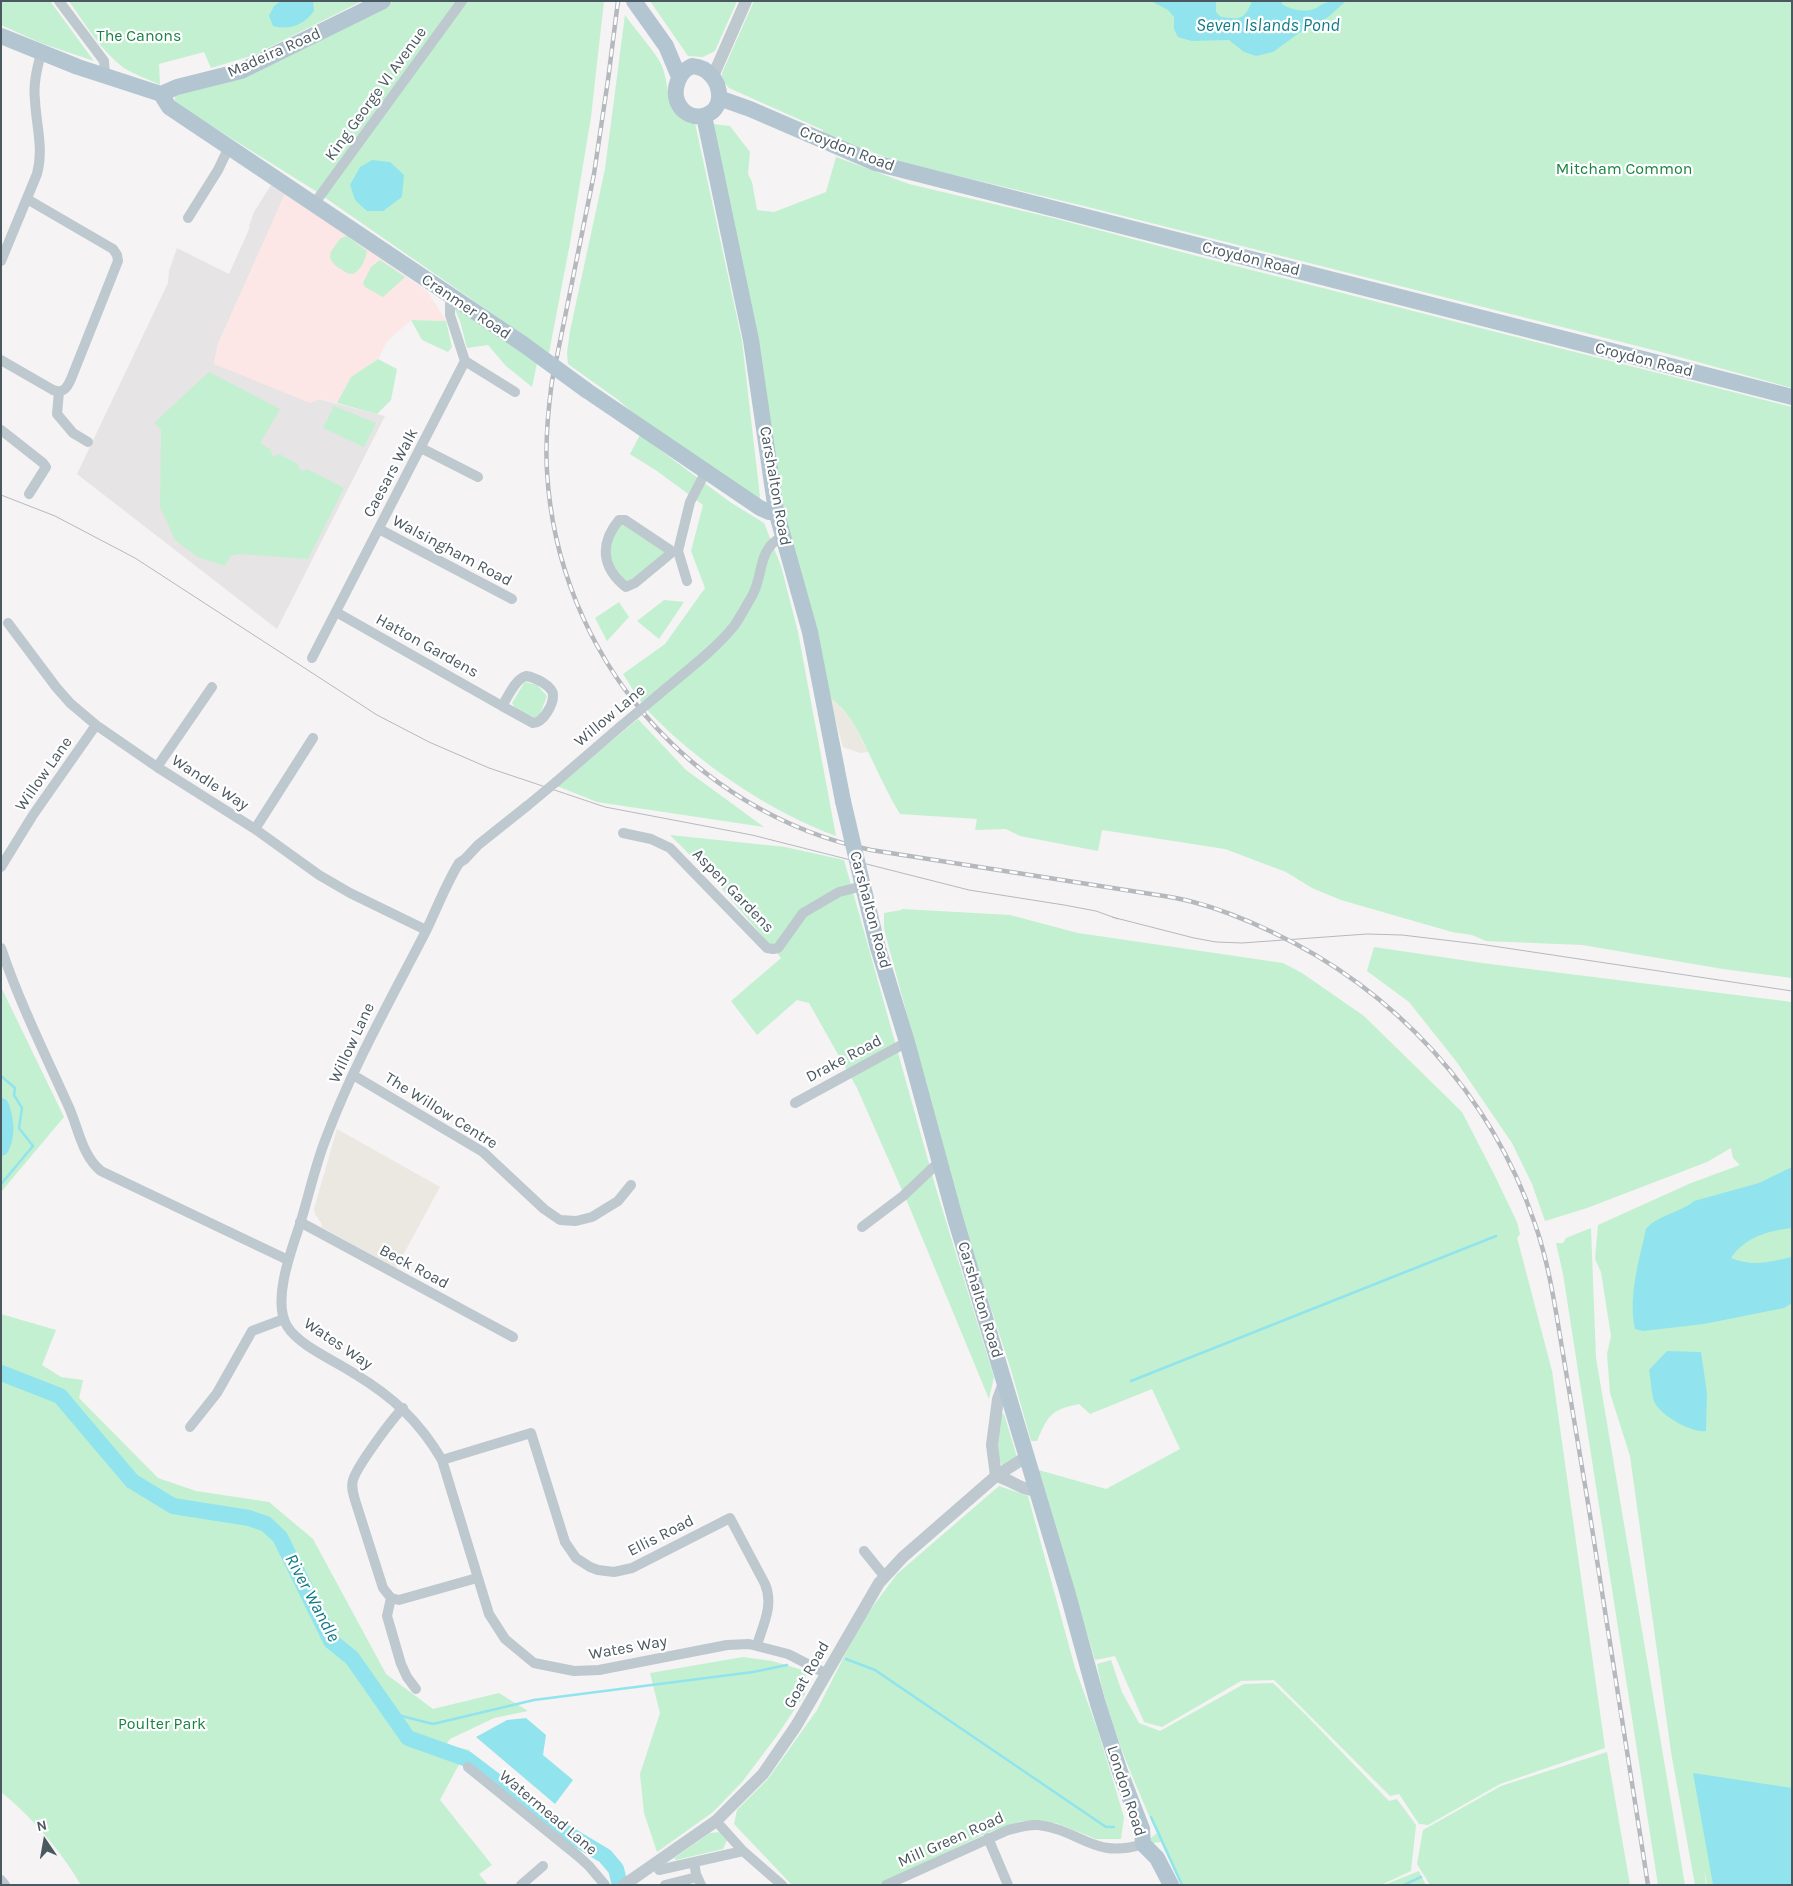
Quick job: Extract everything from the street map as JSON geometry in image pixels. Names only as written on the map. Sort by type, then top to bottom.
[{"type":"main road","name":"Madeira Road","points":[[161,94],[241,71],[384,1]]},
{"type":"main road","points":[[637,5],[684,72]]},
{"type":"main road","points":[[1,36],[41,53],[161,94]]},
{"type":"main road","points":[[698,66],[713,76],[719,98],[716,108],[711,113],[704,116],[692,116],[680,106],[676,91],[684,72],[698,66]]},
{"type":"main road","name":"Cranmer Road","points":[[161,94],[169,106],[523,344],[705,473],[760,508],[769,512],[776,511]]},
{"type":"main road","name":"Croydon Road","points":[[719,98],[750,109],[875,163],[1792,397]]},
{"type":"main road","name":"Carshalton Road","points":[[704,116],[751,340],[776,511],[810,632],[842,801],[878,948],[907,1042],[939,1162],[1067,1591],[1094,1690]]},
{"type":"main road","name":"London Road","points":[[1094,1690],[1120,1772],[1142,1829],[1143,1844],[1157,1858],[1170,1885]]},
{"type":"street","points":[[59,1],[104,61],[105,76]]},
{"type":"street","name":"King George VI Avenue","points":[[314,204],[462,1]]},
{"type":"street","points":[[713,76],[746,1]]},
{"type":"street","points":[[1,261],[37,174],[41,155],[34,90],[41,53]]},
{"type":"street","points":[[188,218],[218,170],[229,147]]},
{"type":"street","points":[[1,360],[53,390],[59,392],[67,388],[118,258],[113,249],[27,199]]},
{"type":"street","points":[[450,296],[450,315],[465,361],[515,392]]},
{"type":"street","name":"Caesars Walk","points":[[312,658],[465,361]]},
{"type":"street","points":[[59,392],[57,414],[72,433],[88,442]]},
{"type":"street","points":[[1,430],[38,458],[46,467],[29,494]]},
{"type":"street","points":[[421,448],[478,477]]},
{"type":"street","points":[[687,581],[674,551],[625,520],[619,520],[614,526],[608,539],[606,550],[609,568],[615,578],[626,587],[635,583],[674,551],[690,502],[705,473]]},
{"type":"street","name":"Walsingham Road","points":[[379,529],[512,599]]},
{"type":"street","name":"Willow Lane","points":[[288,1260],[325,1139],[382,1014],[459,863],[724,637],[734,625],[754,592],[765,552],[769,546],[782,537]]},
{"type":"street","name":"Hatton Gardens","points":[[336,612],[502,706],[533,723],[538,723],[542,720],[554,696],[552,690],[538,679],[526,676],[518,681],[502,706]]},
{"type":"street","name":"Wandle Way","points":[[8,623],[28,648],[44,674],[60,692],[96,725],[157,767],[255,829],[319,874],[350,893],[426,930]]},
{"type":"street","points":[[157,767],[212,687]]},
{"type":"street","name":"Willow Lane","points":[[1,867],[33,815],[96,725]]},
{"type":"street","points":[[255,829],[313,738]]},
{"type":"street","name":"Aspen Gardens","points":[[623,834],[650,839],[670,848],[767,948],[778,948],[803,912],[839,892],[862,882]]},
{"type":"street","points":[[1,948],[12,979],[69,1106],[86,1153],[95,1166],[101,1171],[288,1260]]},
{"type":"street","name":"Drake Road","points":[[795,1103],[907,1042]]},
{"type":"street","name":"The Willow Centre","points":[[353,1075],[483,1152],[544,1209],[560,1220],[576,1221],[592,1217],[618,1201],[632,1185]]},
{"type":"street","points":[[862,1227],[903,1196],[939,1162]]},
{"type":"street","name":"Beck Road","points":[[300,1222],[513,1337]]},
{"type":"street","name":"Wates Way","points":[[288,1260],[282,1297],[284,1319],[291,1332],[300,1340],[382,1391],[403,1408],[430,1440],[442,1460],[485,1604],[493,1621],[506,1639],[534,1664],[574,1672],[599,1670],[727,1645],[742,1644],[757,1645],[788,1654],[827,1674]]},
{"type":"street","points":[[190,1427],[217,1393],[254,1329],[284,1319]]},
{"type":"street","points":[[1004,1383],[998,1398],[992,1445],[996,1476],[1010,1480],[1027,1490],[1036,1490]]},
{"type":"street","points":[[403,1408],[389,1424],[359,1469],[352,1487],[354,1500],[383,1588],[391,1598],[406,1600],[477,1578]]},
{"type":"street","name":"Ellis Road","points":[[442,1460],[531,1432],[565,1542],[576,1558],[598,1570],[614,1572],[632,1568],[730,1518],[765,1584],[768,1595],[768,1611],[757,1645]]},
{"type":"street","name":"Goat Road","points":[[624,1885],[716,1821],[763,1774],[796,1726],[864,1607],[884,1576],[903,1557],[996,1476],[1026,1457]]},
{"type":"street","points":[[864,1551],[884,1576]]},
{"type":"street","points":[[391,1598],[387,1616],[401,1664],[407,1677],[416,1689]]},
{"type":"street","name":"Watermead Lane","points":[[468,1767],[578,1856],[605,1885]]},
{"type":"street","points":[[716,1821],[743,1851],[782,1885]]},
{"type":"street","name":"Mill Green Road","points":[[886,1885],[1008,1830],[1037,1825],[1057,1830],[1092,1845],[1110,1849],[1130,1848],[1143,1844]]},
{"type":"street","points":[[988,1838],[1008,1885]]},
{"type":"street","points":[[659,1870],[743,1851]]},
{"type":"street","points":[[665,1885],[699,1881],[694,1862]]},
{"type":"street","points":[[523,1884],[544,1866]]},
{"type":"street","points":[[1,1880],[5,1885]]},
{"type":"shaded area","points":[[271,185],[285,194],[218,344],[214,364],[318,399],[385,416],[277,629],[77,474],[168,283],[169,271],[177,248],[229,274],[250,227],[254,212]]},
{"type":"shaded area","points":[[285,194],[428,292],[446,321],[411,320],[387,341],[378,359],[351,377],[337,403],[320,399],[310,403],[214,364],[218,344]]},
{"type":"shaded area","points":[[829,696],[849,716],[868,752],[860,753],[843,747]]},
{"type":"shaded area","points":[[337,1129],[440,1187],[396,1268],[321,1227],[322,1224],[315,1214],[314,1209]]},
{"type":"green space","points":[[1,1],[50,1],[94,61],[41,43],[1,25]]},
{"type":"green space","name":"The Canons","points":[[69,1],[362,1],[254,55],[211,68],[204,52],[159,64],[160,85],[124,68],[108,54]]},
{"type":"green space","points":[[395,1],[604,1],[591,117],[549,353],[314,190],[175,103],[175,95],[354,24]]},
{"type":"green space","points":[[650,1],[737,1],[715,51],[703,57],[688,56]]},
{"type":"green space","name":"Mitcham Common","points":[[754,1],[1792,1],[1792,388],[1665,353],[1084,206],[900,162],[823,135],[823,130],[729,88],[723,81],[722,73]]},
{"type":"green space","points":[[625,15],[660,61],[672,106],[677,112],[695,123],[742,341],[760,497],[759,502],[647,425],[617,399],[568,364],[567,353],[570,331],[605,169]]},
{"type":"green space","points":[[713,124],[730,126],[750,152],[748,174],[752,182],[757,210],[774,212],[826,192],[836,157],[909,184],[1053,218],[1792,407],[1792,978],[1723,969],[1582,945],[1486,941],[1472,935],[1452,932],[1341,900],[1312,888],[1286,872],[1225,849],[1102,830],[1098,851],[1020,836],[1006,829],[975,830],[977,819],[900,814],[850,718],[829,696],[782,517]]},
{"type":"green space","points":[[347,236],[367,251],[363,264],[353,274],[339,268],[330,258],[337,242]]},
{"type":"green space","points":[[380,260],[405,277],[383,297],[365,287],[363,283],[371,267]]},
{"type":"green space","points":[[452,303],[537,363],[532,387],[506,366],[488,345],[467,348],[460,321]]},
{"type":"green space","points":[[411,320],[446,321],[452,347],[448,352],[422,340]]},
{"type":"green space","points":[[378,359],[397,369],[391,400],[377,414],[337,403],[351,377]]},
{"type":"green space","points":[[209,372],[280,409],[260,443],[271,450],[272,455],[279,454],[298,464],[299,469],[304,471],[307,469],[344,488],[308,559],[239,554],[230,556],[225,566],[198,557],[175,540],[160,507],[161,429],[154,423]]},
{"type":"green space","points":[[334,406],[376,423],[364,447],[323,428]]},
{"type":"green space","points":[[640,435],[730,502],[764,523],[781,566],[798,632],[836,836],[786,814],[712,767],[668,731],[649,712],[623,674],[665,644],[705,588],[691,551],[703,505],[657,471],[630,454]]},
{"type":"green space","points":[[621,522],[669,550],[634,582],[620,581],[612,575],[606,537]]},
{"type":"green space","points":[[664,600],[684,602],[659,639],[637,621]]},
{"type":"green space","points":[[619,602],[629,617],[607,641],[595,618]]},
{"type":"green space","points":[[526,682],[537,685],[547,696],[540,714],[535,718],[515,708],[512,703]]},
{"type":"green space","points":[[638,719],[686,770],[764,827],[597,802],[557,786]]},
{"type":"green space","points":[[670,835],[785,847],[844,860],[937,1192],[994,1377],[989,1399],[909,1206],[857,1088],[809,1003],[797,1000],[757,1035],[731,1001],[781,958],[712,877]]},
{"type":"green space","points":[[902,909],[1010,915],[1078,933],[1283,963],[1302,973],[1364,1016],[1462,1112],[1517,1222],[1520,1234],[1517,1238],[1552,1371],[1605,1748],[1500,1784],[1428,1825],[1419,1824],[1399,1794],[1390,1796],[1274,1680],[1241,1681],[1162,1727],[1144,1722],[1115,1656],[1095,1660],[1035,1469],[1106,1489],[1180,1449],[1152,1389],[1090,1414],[1079,1404],[1062,1409],[1051,1415],[1047,1420],[1037,1441],[1031,1441],[1011,1370],[961,1216],[884,929],[884,913]]},
{"type":"green space","points":[[1374,947],[1482,963],[1792,1002],[1792,1885],[1707,1885],[1704,1869],[1706,1885],[1695,1885],[1671,1752],[1630,1456],[1610,1393],[1607,1354],[1611,1336],[1601,1272],[1595,1259],[1598,1225],[1691,1183],[1740,1165],[1733,1158],[1731,1148],[1707,1162],[1587,1208],[1545,1221],[1532,1184],[1512,1143],[1456,1061],[1409,1002],[1367,971]]},
{"type":"green space","points":[[1,987],[64,1117],[1,1192]]},
{"type":"green space","points":[[1591,1228],[1596,1358],[1685,1885],[1658,1885],[1563,1274],[1556,1243],[1563,1243],[1566,1238]]},
{"type":"green space","name":"Poulter Park","points":[[1,1314],[56,1330],[42,1365],[61,1377],[83,1380],[79,1398],[158,1478],[196,1491],[269,1502],[313,1539],[386,1674],[433,1709],[499,1693],[528,1711],[494,1718],[450,1739],[446,1745],[470,1750],[457,1768],[440,1800],[492,1865],[479,1874],[488,1885],[81,1885],[45,1835],[24,1812],[1,1792]]},
{"type":"green space","points":[[1000,1414],[1004,1414],[1017,1457],[1003,1466],[997,1448]]},
{"type":"green space","points":[[999,1486],[1028,1496],[1075,1668],[1098,1731],[1124,1817],[1121,1839],[1096,1839],[1056,1823],[1021,1821],[987,1833],[878,1885],[792,1885],[734,1824],[737,1810],[768,1779],[817,1710],[862,1621],[897,1574]]},
{"type":"green space","points":[[743,1657],[772,1661],[806,1671],[805,1694],[742,1782],[713,1812],[657,1852],[644,1813],[640,1774],[660,1713],[650,1673]]},
{"type":"green space","points":[[1111,1660],[1122,1692],[1139,1723],[1160,1731],[1244,1684],[1273,1683],[1389,1801],[1397,1799],[1416,1825],[1411,1871],[1381,1885],[1181,1885],[1161,1842],[1143,1844],[1157,1833],[1114,1729],[1102,1686],[1097,1664]]},
{"type":"green space","points":[[1607,1752],[1630,1885],[1430,1885],[1417,1864],[1423,1830],[1501,1786]]},
{"type":"green space","points":[[720,1832],[727,1840],[723,1849],[676,1860],[674,1858],[710,1833]]},
{"type":"green space","points":[[1419,1871],[1426,1885],[1384,1885]]},
{"type":"water","points":[[281,1],[313,1],[314,11],[302,23],[285,28],[273,26],[269,16],[274,6]]},
{"type":"water","name":"Seven Islands Pond","points":[[1151,1],[1216,1],[1216,12],[1221,17],[1237,18],[1244,15],[1252,1],[1281,1],[1282,4],[1290,8],[1303,11],[1312,10],[1329,2],[1346,1],[1327,18],[1299,33],[1273,52],[1256,56],[1244,52],[1229,40],[1192,41],[1178,37],[1174,29],[1174,17],[1168,10]]},
{"type":"water","points":[[372,160],[390,162],[404,175],[402,197],[383,211],[367,211],[355,200],[350,185],[360,167]]},
{"type":"water","points":[[1792,1167],[1792,1228],[1758,1236],[1743,1245],[1731,1258],[1754,1263],[1792,1257],[1792,1303],[1784,1308],[1704,1324],[1643,1331],[1635,1329],[1633,1317],[1634,1291],[1646,1229],[1656,1220],[1694,1201],[1759,1183]]},
{"type":"water","points":[[1667,1351],[1701,1352],[1707,1393],[1706,1431],[1693,1429],[1677,1422],[1662,1412],[1654,1401],[1649,1370]]},
{"type":"water","points":[[526,1718],[546,1735],[543,1755],[573,1780],[555,1804],[476,1737],[507,1720]]},
{"type":"water","points":[[1693,1773],[1792,1788],[1792,1885],[1713,1885]]},
{"type":"waterway","points":[[1,1076],[15,1088],[14,1095],[22,1108],[19,1128],[33,1146],[2,1183]]},
{"type":"waterway","name":"River Wandle","points":[[1,1106],[6,1127],[5,1138],[1,1148]]},
{"type":"waterway","points":[[1131,1381],[1496,1236]]},
{"type":"waterway","name":"River Wandle","points":[[1,1373],[60,1396],[132,1481],[173,1506],[249,1518],[266,1524],[280,1537],[331,1641],[352,1658],[408,1738],[467,1759],[555,1826],[605,1856],[616,1869],[620,1885]]},
{"type":"waterway","points":[[846,1659],[875,1670],[1106,1827],[1114,1827]]},
{"type":"waterway","points":[[390,1713],[433,1724],[534,1700],[753,1672],[787,1665]]},
{"type":"waterway","points":[[1151,1817],[1182,1885]]},
{"type":"waterway","points":[[1404,1885],[1421,1877]]},
{"type":"tram line","points":[[1,495],[55,516],[135,558],[377,715],[429,742],[489,768],[605,807],[752,835],[969,890],[1096,911],[1118,919]]},
{"type":"tram line","points":[[1112,917],[1216,942],[1242,943],[1367,934],[1402,935],[1486,945],[1792,991]]},
{"type":"railway","points":[[618,1],[594,174],[552,381],[546,448],[547,471],[556,539],[577,602],[606,662],[645,715],[692,762],[746,801],[806,830],[871,850],[1172,897],[1223,911],[1272,932],[1317,956],[1359,984],[1398,1016],[1433,1051],[1465,1090],[1493,1132],[1516,1177],[1535,1224],[1544,1254],[1554,1301],[1589,1509],[1648,1885]]}]
